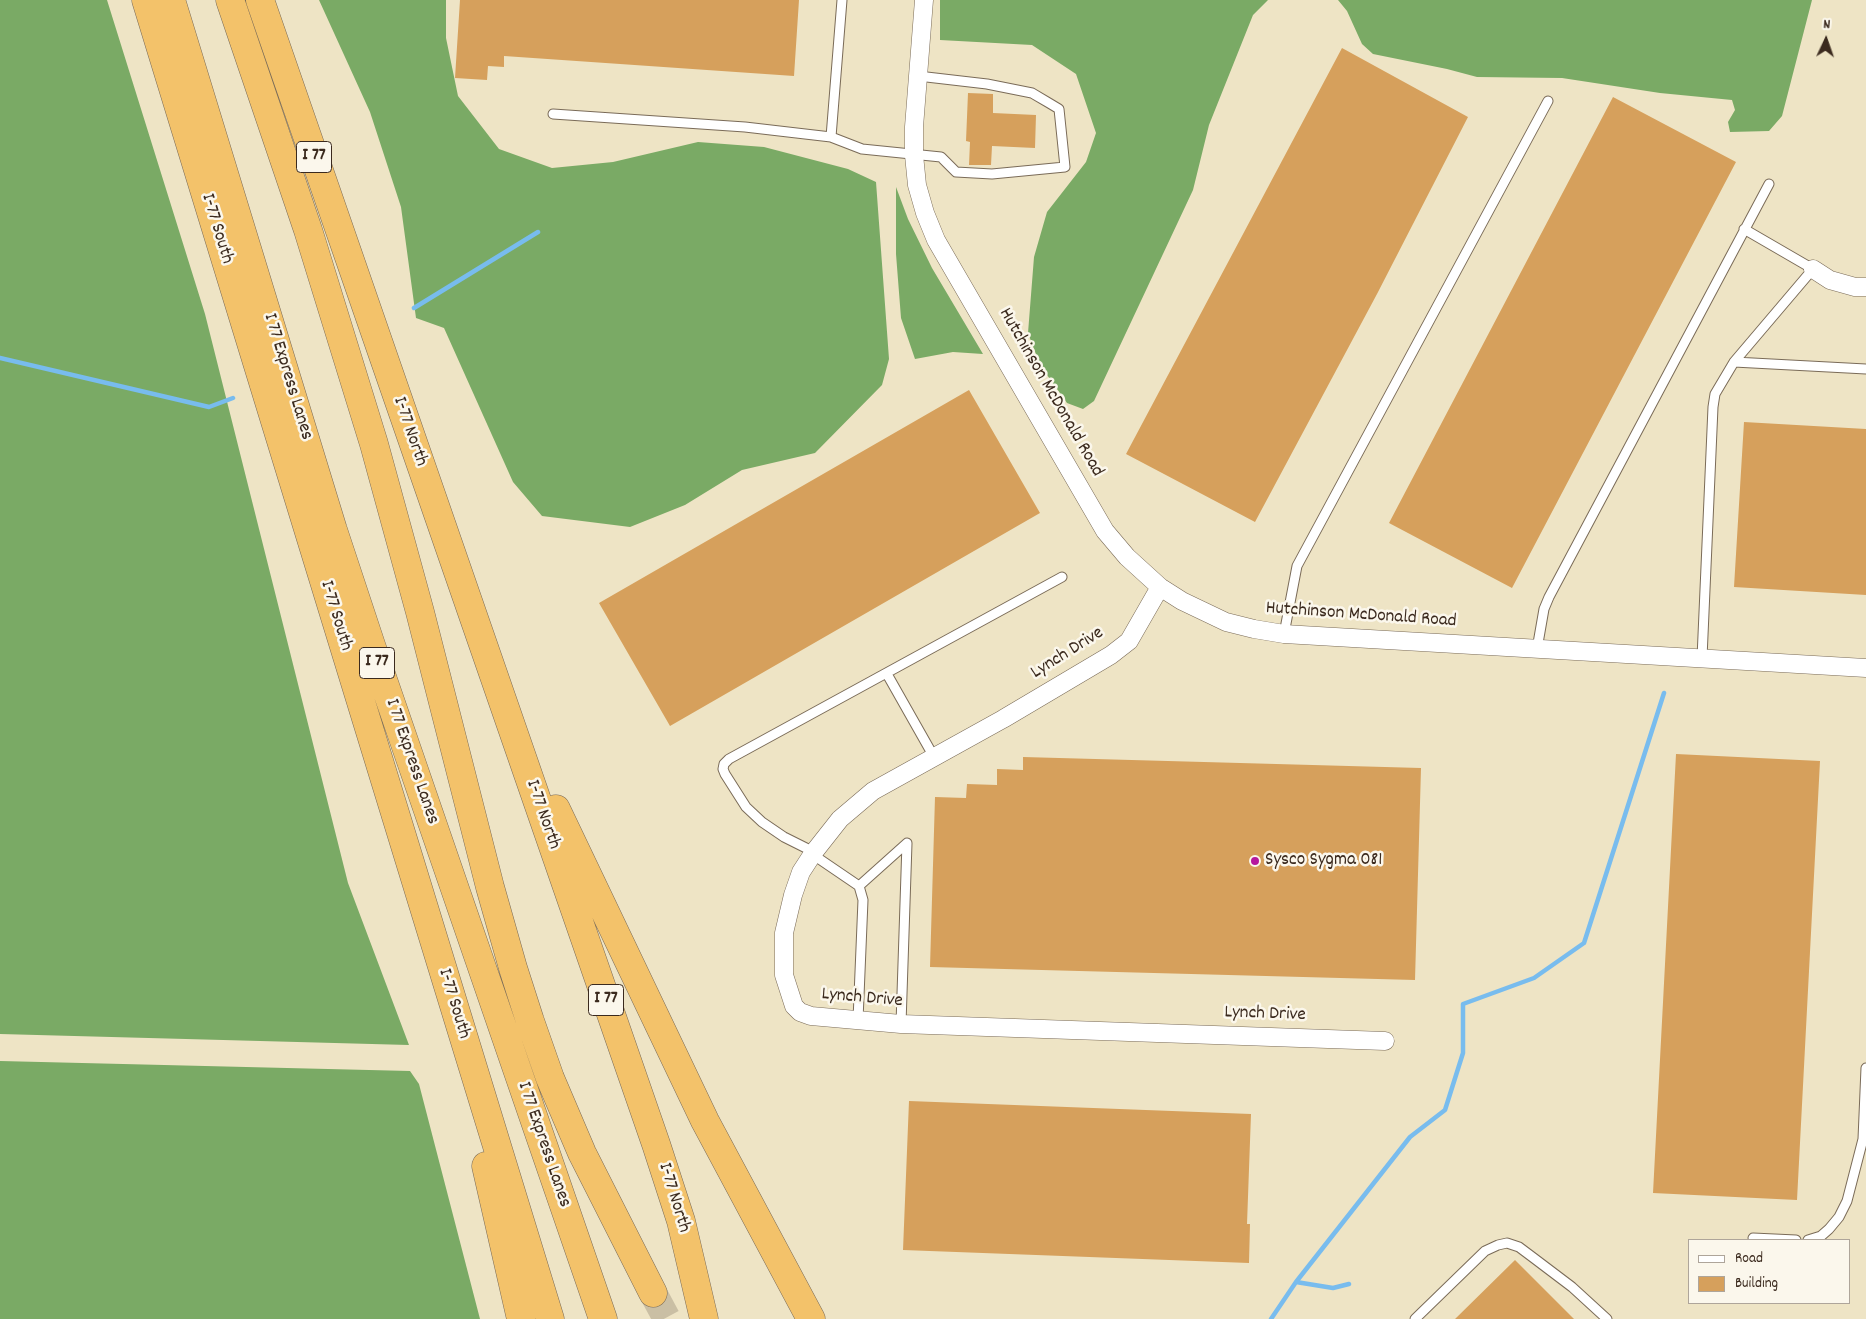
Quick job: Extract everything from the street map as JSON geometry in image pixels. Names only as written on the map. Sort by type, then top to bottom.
[{"type":"highway","name":"I-77 South","points":[[146,0],[550,1319]]},
{"type":"highway","name":"I 77 Express Lanes","points":[[171,0],[333,530],[603,1319]]},
{"type":"highway","name":"I 77 Express Lanes","points":[[230,0],[308,230],[374,444],[420,612],[490,887],[527,1012],[550,1078],[582,1153],[653,1292]]},
{"type":"highway","name":"I-77 North","points":[[260,0],[666,1176],[691,1262],[704,1319]]},
{"type":"highway","points":[[497,685],[705,1122],[811,1319]]},
{"type":"highway","points":[[432,936],[521,1319]]},
{"type":"street","name":"Hutchinson McDonald Road","points":[[924,0],[914,127],[914,156],[917,185],[925,213],[936,240],[1105,531],[1127,557],[1160,587],[1182,601],[1226,622],[1254,630],[1284,634],[1866,668]]},
{"type":"street","points":[[1813,269],[1830,280],[1855,287],[1866,287]]},
{"type":"street","name":"Lynch Drive","points":[[1160,587],[1129,640],[1111,655],[1003,719],[874,791],[840,819],[819,843],[799,880],[784,933],[784,976],[794,1006],[800,1012],[811,1016],[901,1024],[1385,1041]]},
{"type":"lane","points":[[831,137],[842,0]]},
{"type":"lane","points":[[553,114],[745,127],[831,137],[862,149],[914,156],[940,157],[956,172],[992,174],[1065,167],[1058,109],[1049,103],[1032,93],[986,84],[918,76]]},
{"type":"lane","points":[[1284,634],[1297,566],[1548,101]]},
{"type":"lane","points":[[1537,649],[1544,609],[1549,597],[1769,184]]},
{"type":"lane","points":[[1702,658],[1715,394],[1722,379],[1734,362],[1813,269],[1744,229]]},
{"type":"lane","points":[[1734,362],[1866,369]]},
{"type":"lane","points":[[858,1020],[863,900],[859,886],[813,853],[762,822],[746,807],[725,774],[724,764],[729,759],[1062,577]]},
{"type":"lane","points":[[887,674],[934,757]]},
{"type":"lane","points":[[859,886],[907,844],[901,1024]]},
{"type":"lane","points":[[1811,1239],[1821,1236],[1829,1229],[1839,1217],[1847,1201],[1863,1139],[1866,1068]]},
{"type":"lane","points":[[1753,1238],[1774,1239]]},
{"type":"lane","points":[[1415,1319],[1485,1252],[1498,1245],[1507,1243],[1519,1247],[1572,1287],[1607,1319]]},
{"type":"green space","points":[[0,0],[107,0],[205,314],[348,883],[409,1045],[0,1034]]},
{"type":"green space","points":[[319,0],[446,0],[446,38],[458,96],[499,149],[552,168],[613,162],[698,142],[764,147],[848,169],[876,182],[889,359],[882,385],[815,453],[742,470],[685,505],[630,527],[542,516],[513,482],[444,328],[416,318],[401,207],[370,112]]},
{"type":"green space","points":[[940,0],[1268,0],[1253,15],[1209,125],[1193,190],[1094,401],[1083,409],[1067,403],[1040,365],[1028,333],[1034,257],[1047,212],[1086,162],[1096,133],[1076,74],[1032,45],[940,40]]},
{"type":"green space","points":[[1338,0],[1812,0],[1782,116],[1769,131],[1730,132],[1728,122],[1735,110],[1732,100],[1660,93],[1562,78],[1477,77],[1373,54],[1362,44],[1347,11]]},
{"type":"green space","points":[[896,187],[908,219],[932,268],[983,354],[953,352],[915,359],[901,318],[896,254]]},
{"type":"green space","points":[[0,1061],[410,1071],[419,1084],[480,1319],[0,1319]]},
{"type":"building","points":[[460,0],[799,0],[794,76],[504,56],[504,67],[488,66],[487,80],[455,78]]},
{"type":"building","points":[[1342,48],[1468,117],[1377,294],[1255,522],[1126,454]]},
{"type":"building","points":[[968,93],[993,94],[993,113],[1036,115],[1035,148],[992,146],[991,165],[969,165],[970,142],[966,141]]},
{"type":"building","points":[[1613,97],[1736,162],[1512,588],[1389,523]]},
{"type":"building","points":[[969,390],[1040,513],[670,726],[599,603]]},
{"type":"building","points":[[1744,422],[1866,429],[1866,595],[1734,587]]},
{"type":"building","points":[[1676,754],[1820,761],[1797,1200],[1653,1193]]},
{"type":"building","points":[[1023,757],[1421,768],[1415,980],[930,967],[935,797],[966,798],[967,784],[997,785],[997,769],[1023,770]]},
{"type":"building","points":[[909,1101],[1251,1114],[1247,1224],[1250,1224],[1249,1263],[903,1250]]},
{"type":"building","points":[[1515,1260],[1574,1319],[1455,1319]]},
{"type":"waterway","points":[[414,308],[538,232]]},
{"type":"waterway","points":[[0,358],[209,407],[233,398]]},
{"type":"waterway","points":[[1271,1319],[1296,1282],[1410,1137],[1445,1110],[1463,1053],[1463,1004],[1534,978],[1584,943],[1664,693]]},
{"type":"waterway","points":[[1296,1282],[1333,1288],[1349,1284]]},
{"type":"tunnel","points":[[653,1293],[667,1319]]},
{"type":"place","name":"Sysco Sygma 081","points":[[1255,861]]}]
